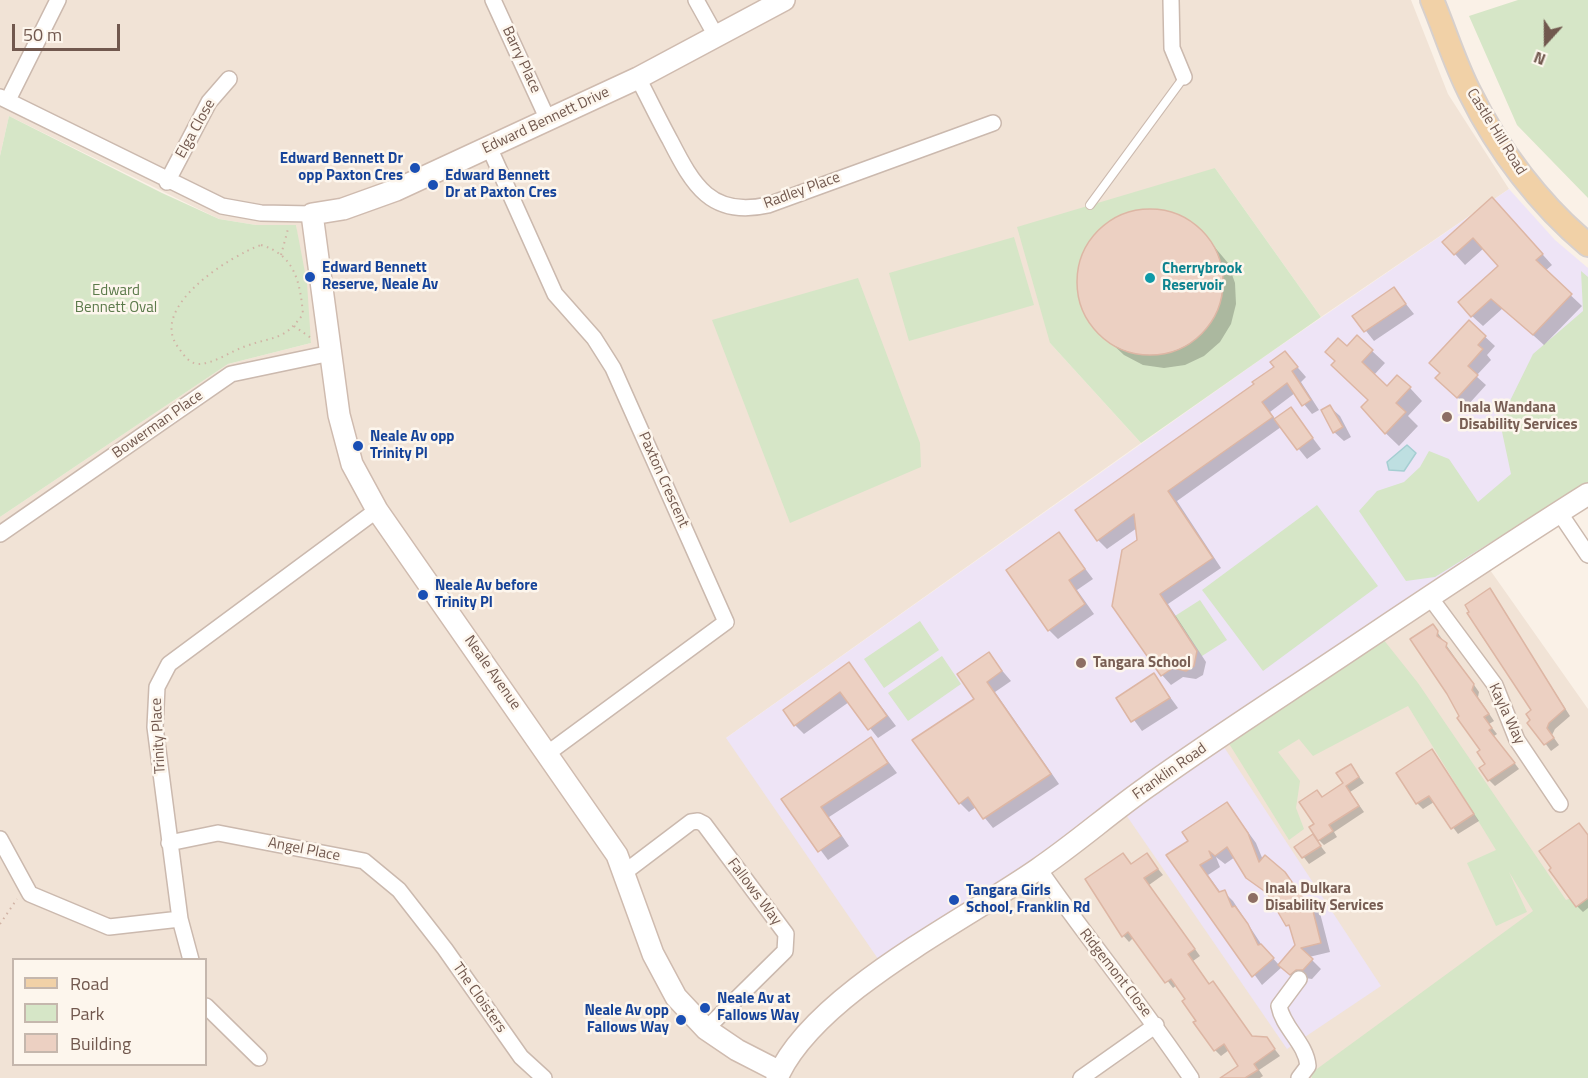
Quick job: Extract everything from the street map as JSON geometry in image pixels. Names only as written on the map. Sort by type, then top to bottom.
[{"type":"main road","name":"Castle Hill Road","points":[[1432,0],[1471,94],[1505,150],[1544,204],[1588,245]]},
{"type":"main road","name":"Castle Hill Road","points":[[1446,0],[1481,84],[1501,121],[1551,192],[1588,228]]},
{"type":"street","points":[[4,98],[58,0]]},
{"type":"street","name":"Barry Place","points":[[493,0],[548,120]]},
{"type":"street","points":[[696,0],[716,36]]},
{"type":"street","name":"Edward Bennett Drive","points":[[4,98],[167,182],[222,206],[301,215],[343,209],[376,198],[638,78],[784,0]]},
{"type":"street","points":[[1171,0],[1172,48],[1184,77]]},
{"type":"street","name":"Radley Place","points":[[638,78],[693,183],[710,198],[742,208],[768,205],[993,123]]},
{"type":"street","name":"Elga Close","points":[[167,182],[209,102],[229,79]]},
{"type":"street","name":"Paxton Crescent","points":[[489,147],[555,294],[594,338],[613,368],[726,622],[548,753]]},
{"type":"street","name":"Neale Avenue","points":[[301,215],[331,353],[345,441],[352,464],[377,510],[617,855],[662,975],[676,997],[706,1029],[779,1075]]},
{"type":"street","name":"Bowerman Place","points":[[0,534],[231,374],[331,353]]},
{"type":"street","name":"Franklin Road","points":[[779,1075],[799,1042],[851,992],[1039,869],[1148,786],[1429,596],[1588,494]]},
{"type":"street","name":"Trinity Place","points":[[190,958],[180,919],[169,843],[155,727],[157,687],[169,663],[377,510]]},
{"type":"street","points":[[1559,512],[1588,555]]},
{"type":"street","name":"Kayla Way","points":[[1429,596],[1494,685],[1517,740],[1560,804]]},
{"type":"street","name":"Fallows Way","points":[[625,872],[691,822],[698,821],[704,824],[786,934],[784,951],[706,1029]]},
{"type":"street","name":"Angel Place","points":[[169,843],[218,833],[364,861],[399,890],[418,916]]},
{"type":"street","points":[[0,839],[30,894],[109,927],[180,919]]},
{"type":"street","name":"Ridgemont Close","points":[[1039,869],[1099,954],[1156,1025],[1191,1078]]},
{"type":"street","name":"The Cloisters","points":[[418,916],[445,949],[521,1057],[544,1078]]},
{"type":"street","points":[[1299,979],[1279,1006],[1285,1024],[1307,1059],[1308,1066],[1299,1078]]},
{"type":"street","points":[[207,1007],[259,1058]]},
{"type":"street","points":[[1081,1078],[1156,1025]]},
{"type":"lane","points":[[1090,205],[1184,77]]},
{"type":"path","points":[[281,255],[301,215]]},
{"type":"path","points":[[261,245],[276,249],[281,255],[298,276],[302,300],[303,314],[291,330],[277,339],[252,344],[211,361],[197,364],[186,359],[173,341],[172,321],[178,306],[190,292],[246,251],[261,245]]},
{"type":"path","points":[[0,924],[26,886]]},
{"type":"shaded area","points":[[0,0],[1411,0],[1448,94],[1509,189],[1321,317],[1215,168],[1050,343],[1141,443],[726,738],[1483,560],[1588,709],[1588,1078],[0,1078],[0,517],[228,364],[311,343],[296,225],[256,225],[219,219],[9,116],[0,156]]},
{"type":"shaded area","name":"Tangara School","points":[[1509,189],[1555,240],[1588,268],[1588,477],[1554,505],[885,969],[726,738],[1264,357]]},
{"type":"shaded area","name":"Inala Dulkara Disability Services","points":[[1220,741],[1381,986],[1287,1049],[1122,809]]},
{"type":"green space","points":[[1518,0],[1588,0],[1588,198],[1517,125],[1469,16]]},
{"type":"green space","name":"Edward Bennett Oval","points":[[9,116],[219,219],[256,225],[296,225],[307,283],[311,343],[228,364],[0,517],[0,156]]},
{"type":"green space","points":[[1215,168],[1321,317],[1141,443],[1050,343],[1017,227]]},
{"type":"green space","points":[[1014,237],[1034,305],[909,341],[889,273]]},
{"type":"green space","points":[[1581,271],[1588,277],[1588,482],[1435,577],[1406,581],[1359,511],[1377,491],[1404,482],[1420,467],[1429,451],[1449,459],[1478,502],[1511,474],[1501,427],[1504,413],[1533,354],[1583,311]]},
{"type":"green space","points":[[858,278],[920,443],[921,467],[790,523],[712,320]]},
{"type":"green space","points":[[1317,505],[1378,586],[1263,671],[1202,590]]},
{"type":"green space","points":[[1200,600],[1227,640],[1202,656],[1175,616]]},
{"type":"green space","points":[[920,621],[939,650],[884,688],[864,659]]},
{"type":"green space","points":[[1383,639],[1418,683],[1566,900],[1588,892],[1588,1078],[1312,1078],[1310,1074],[1533,911],[1509,872],[1527,912],[1496,926],[1467,863],[1496,850],[1408,706],[1313,756],[1299,739],[1278,752],[1300,781],[1296,808],[1304,829],[1289,840],[1228,742]]},
{"type":"green space","points":[[942,656],[961,684],[908,721],[888,693]]},
{"type":"water","points":[[1407,445],[1416,453],[1404,471],[1389,470],[1387,462]]},
{"type":"building","points":[[1492,197],[1543,254],[1536,260],[1572,294],[1533,335],[1491,299],[1471,317],[1458,302],[1498,266],[1473,238],[1454,255],[1442,242]]},
{"type":"building","name":"Cherrybrook Reservoir","points":[[1150,209],[1178,215],[1190,221],[1201,231],[1211,242],[1217,254],[1223,282],[1217,310],[1211,322],[1201,333],[1190,343],[1178,349],[1150,355],[1122,349],[1110,343],[1099,333],[1089,322],[1083,310],[1077,282],[1083,254],[1089,242],[1099,231],[1110,221],[1122,215]]},
{"type":"building","points":[[1394,287],[1406,304],[1364,332],[1352,316]]},
{"type":"building","points":[[1469,320],[1486,336],[1478,345],[1483,349],[1468,366],[1478,375],[1457,398],[1435,378],[1440,373],[1429,363]]},
{"type":"building","points":[[1357,335],[1373,350],[1362,362],[1387,386],[1397,375],[1411,387],[1396,403],[1406,412],[1385,434],[1361,407],[1368,400],[1331,365],[1335,361],[1325,352],[1338,338],[1347,346]]},
{"type":"building","points":[[1285,351],[1298,367],[1292,371],[1311,400],[1302,406],[1287,383],[1262,402],[1273,417],[1168,491],[1213,558],[1160,594],[1197,651],[1194,666],[1186,671],[1173,668],[1161,676],[1112,606],[1122,550],[1137,540],[1134,514],[1097,541],[1075,510],[1254,384],[1252,382],[1274,367],[1270,362]]},
{"type":"building","points":[[1330,405],[1343,427],[1333,433],[1321,410]]},
{"type":"building","points":[[1291,407],[1313,438],[1297,450],[1274,419]]},
{"type":"building","points":[[1059,532],[1085,569],[1069,580],[1085,604],[1048,631],[1006,570]]},
{"type":"building","points":[[1490,588],[1565,709],[1549,723],[1547,728],[1554,738],[1544,745],[1527,723],[1530,720],[1526,714],[1531,710],[1467,613],[1469,612],[1465,605]]},
{"type":"building","points":[[1433,624],[1438,631],[1437,636],[1447,643],[1446,647],[1474,684],[1472,690],[1489,714],[1484,717],[1492,728],[1489,730],[1515,763],[1488,781],[1479,768],[1485,764],[1477,752],[1480,750],[1457,718],[1459,716],[1447,694],[1410,639]]},
{"type":"building","points":[[989,652],[1002,671],[987,682],[1051,774],[983,819],[968,797],[959,804],[912,740],[974,699],[957,674]]},
{"type":"building","points":[[849,662],[887,716],[868,730],[840,692],[794,726],[783,710]]},
{"type":"building","points":[[1154,673],[1170,698],[1131,722],[1116,698]]},
{"type":"building","points":[[871,737],[888,763],[821,807],[841,836],[818,852],[781,799]]},
{"type":"building","points":[[1432,749],[1474,814],[1451,829],[1429,796],[1416,804],[1396,773]]},
{"type":"building","points":[[1351,764],[1359,777],[1346,786],[1359,806],[1329,825],[1333,831],[1318,841],[1309,827],[1314,824],[1299,802],[1317,790],[1322,797],[1343,783],[1336,773]]},
{"type":"building","points":[[1227,802],[1248,833],[1259,862],[1265,855],[1285,872],[1308,905],[1311,903],[1321,943],[1301,948],[1313,959],[1303,970],[1296,970],[1290,975],[1278,965],[1295,945],[1289,925],[1286,926],[1267,893],[1246,878],[1227,847],[1215,856],[1209,851],[1212,858],[1200,865],[1219,892],[1225,890],[1232,907],[1235,906],[1248,924],[1258,945],[1261,944],[1274,958],[1252,977],[1166,855],[1188,841],[1182,832]]},
{"type":"building","points":[[1579,823],[1588,835],[1588,898],[1576,907],[1549,870],[1551,868],[1539,851]]},
{"type":"building","points":[[1313,834],[1321,846],[1302,858],[1294,847]]},
{"type":"building","points":[[1123,853],[1131,864],[1147,853],[1158,869],[1144,878],[1195,949],[1188,954],[1209,984],[1213,981],[1252,1036],[1267,1037],[1275,1049],[1254,1064],[1258,1070],[1245,1078],[1220,1078],[1238,1066],[1224,1044],[1214,1051],[1193,1022],[1196,1021],[1182,1001],[1185,999],[1171,979],[1165,983],[1128,932],[1122,937],[1085,879]]},
{"type":"place","name":"Edward Bennett Dr opp Paxton Cres","points":[[415,168]]},
{"type":"place","name":"Edward Bennett Dr at Paxton Cres","points":[[433,185]]},
{"type":"place","name":"Edward Bennett Reserve, Neale Av","points":[[310,277]]},
{"type":"place","name":"Cherrybrook Reservoir","points":[[1150,278]]},
{"type":"place","name":"Inala Wandana Disability Services","points":[[1447,417]]},
{"type":"place","name":"Neale Av opp Trinity Pl","points":[[358,446]]},
{"type":"place","name":"Neale Av before Trinity Pl","points":[[423,595]]},
{"type":"place","name":"Tangara School","points":[[1081,663]]},
{"type":"place","name":"Inala Dulkara Disability Services","points":[[1253,898]]},
{"type":"place","name":"Tangara Girls School, Franklin Rd","points":[[954,900]]},
{"type":"place","name":"Neale Av at Fallows Way","points":[[705,1008]]},
{"type":"place","name":"Neale Av opp Fallows Way","points":[[681,1020]]}]
